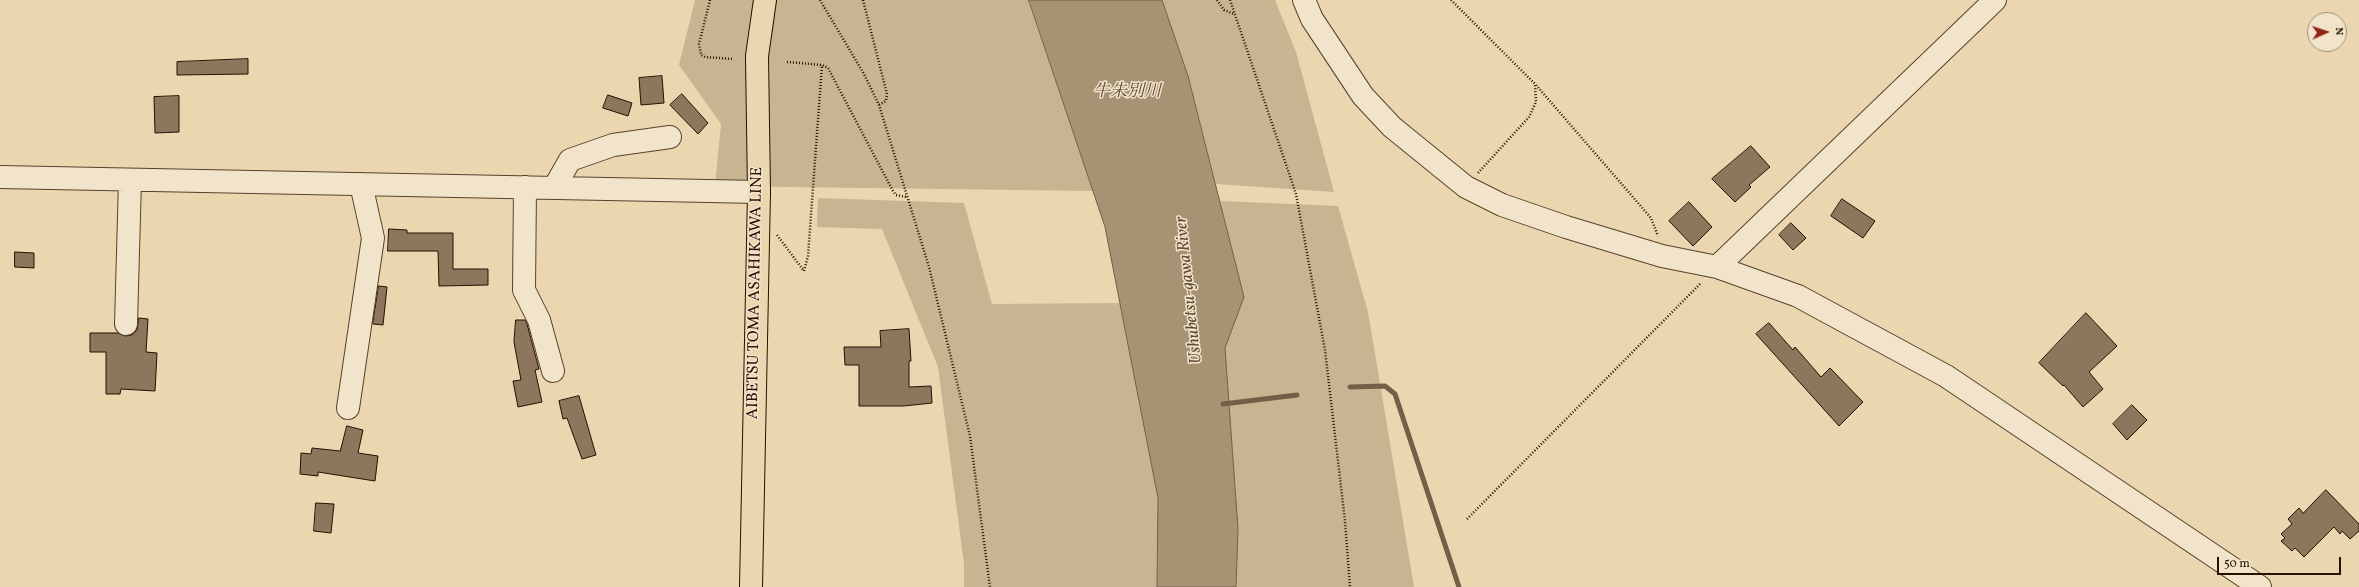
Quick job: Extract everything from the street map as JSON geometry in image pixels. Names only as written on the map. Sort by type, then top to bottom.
[{"type":"main road","name":"AIBETSU TOMA ASAHIKAWA LINE","points":[[750,587],[759,192],[757,56],[765,0]]},
{"type":"street","points":[[1304,0],[1312,20],[1363,96],[1392,127],[1466,187],[1502,205],[1662,256],[1717,267],[1798,296],[1946,376],[2260,587]]},
{"type":"street","points":[[1717,267],[1995,0]]},
{"type":"street","points":[[554,188],[570,160],[613,146],[670,138]]},
{"type":"street","points":[[0,177],[759,192]]},
{"type":"street","points":[[126,324],[130,180]]},
{"type":"street","points":[[348,408],[373,238],[361,184]]},
{"type":"street","points":[[525,188],[524,290],[539,320],[553,371]]},
{"type":"path","points":[[710,0],[699,44],[701,55],[705,58],[733,59]]},
{"type":"path","points":[[820,0],[864,74],[879,105],[930,274],[970,436],[990,587]]},
{"type":"path","points":[[863,0],[887,94],[886,101],[879,105]]},
{"type":"path","points":[[1218,0],[1224,10],[1234,14]]},
{"type":"path","points":[[1230,0],[1296,194],[1325,350],[1345,521],[1350,587]]},
{"type":"path","points":[[1450,0],[1535,84],[1651,218],[1658,237],[1662,256]]},
{"type":"path","points":[[787,62],[822,65],[832,73],[893,191],[896,195],[906,197]]},
{"type":"path","points":[[773,229],[804,271],[808,256],[822,65]]},
{"type":"path","points":[[1466,187],[1529,117],[1536,102],[1535,84]]},
{"type":"path","points":[[1467,519],[1717,267]]},
{"type":"shaded area","points":[[695,0],[1029,0],[1093,191],[715,186],[721,124],[679,65]]},
{"type":"shaded area","points":[[1162,0],[1275,0],[1296,52],[1334,192],[1216,184],[1188,76]]},
{"type":"shaded area","points":[[818,198],[964,203],[992,304],[1120,303],[1158,498],[1157,587],[964,587],[964,564],[938,367],[882,229],[817,227]]},
{"type":"shaded area","points":[[1220,201],[1338,206],[1368,312],[1414,587],[1236,587],[1238,529],[1225,348],[1244,297]]},
{"type":"water","name":"牛朱別川","points":[[1029,0],[1162,0],[1188,76],[1244,297],[1225,348],[1238,529],[1236,587],[1157,587],[1158,498],[1105,227]]},
{"type":"building","points":[[248,59],[248,74],[177,75],[177,62]]},
{"type":"building","points":[[662,76],[664,103],[641,105],[639,78]]},
{"type":"building","points":[[682,94],[708,123],[698,134],[670,105]]},
{"type":"building","points":[[608,95],[632,103],[628,116],[603,108]]},
{"type":"building","points":[[179,96],[179,132],[155,133],[154,97]]},
{"type":"building","points":[[1751,146],[1770,167],[1749,185],[1751,187],[1735,202],[1712,179]]},
{"type":"building","points":[[1842,199],[1875,221],[1863,238],[1831,216]]},
{"type":"building","points":[[1689,202],[1712,227],[1693,246],[1669,221]]},
{"type":"building","points":[[1791,223],[1806,238],[1793,250],[1779,235]]},
{"type":"building","points":[[389,229],[407,230],[407,233],[453,233],[453,269],[488,269],[488,285],[439,286],[438,251],[388,251]]},
{"type":"building","points":[[15,252],[34,253],[34,268],[15,267]]},
{"type":"building","points":[[379,286],[387,287],[383,325],[373,324]]},
{"type":"building","points":[[2086,313],[2117,346],[2089,372],[2103,389],[2083,407],[2064,385],[2063,386],[2039,363]]},
{"type":"building","points":[[139,318],[148,319],[146,352],[157,353],[155,391],[121,389],[120,394],[106,394],[106,352],[90,352],[90,333],[118,333],[125,336],[132,335],[137,330]]},
{"type":"building","points":[[516,320],[525,320],[527,324],[539,369],[535,370],[542,402],[518,407],[513,381],[521,380],[514,342]]},
{"type":"building","points":[[1769,323],[1793,350],[1795,347],[1821,377],[1830,368],[1863,402],[1839,426],[1756,334]]},
{"type":"building","points":[[909,329],[911,361],[909,361],[909,387],[931,386],[932,403],[904,406],[859,406],[859,365],[845,365],[844,347],[881,347],[880,331]]},
{"type":"building","points":[[579,396],[596,455],[582,459],[567,418],[563,419],[559,401]]},
{"type":"building","points":[[2132,405],[2147,420],[2127,440],[2113,424]]},
{"type":"building","points":[[347,426],[363,430],[358,453],[378,456],[375,481],[318,472],[318,476],[300,474],[301,453],[311,454],[312,448],[340,451]]},
{"type":"building","points":[[2326,490],[2359,524],[2359,531],[2350,539],[2342,531],[2340,534],[2334,527],[2304,557],[2295,548],[2292,551],[2281,541],[2285,538],[2281,534],[2292,524],[2288,519],[2299,508],[2303,513]]},
{"type":"building","points":[[316,503],[334,504],[331,533],[314,531]]},
{"type":"waterway","points":[[1350,387],[1385,386],[1395,394],[1459,587]]},
{"type":"waterway","points":[[1223,404],[1297,395]]},
{"type":"water label","name":"Ushubetsu-gawa River","points":[[1190,290]]}]
